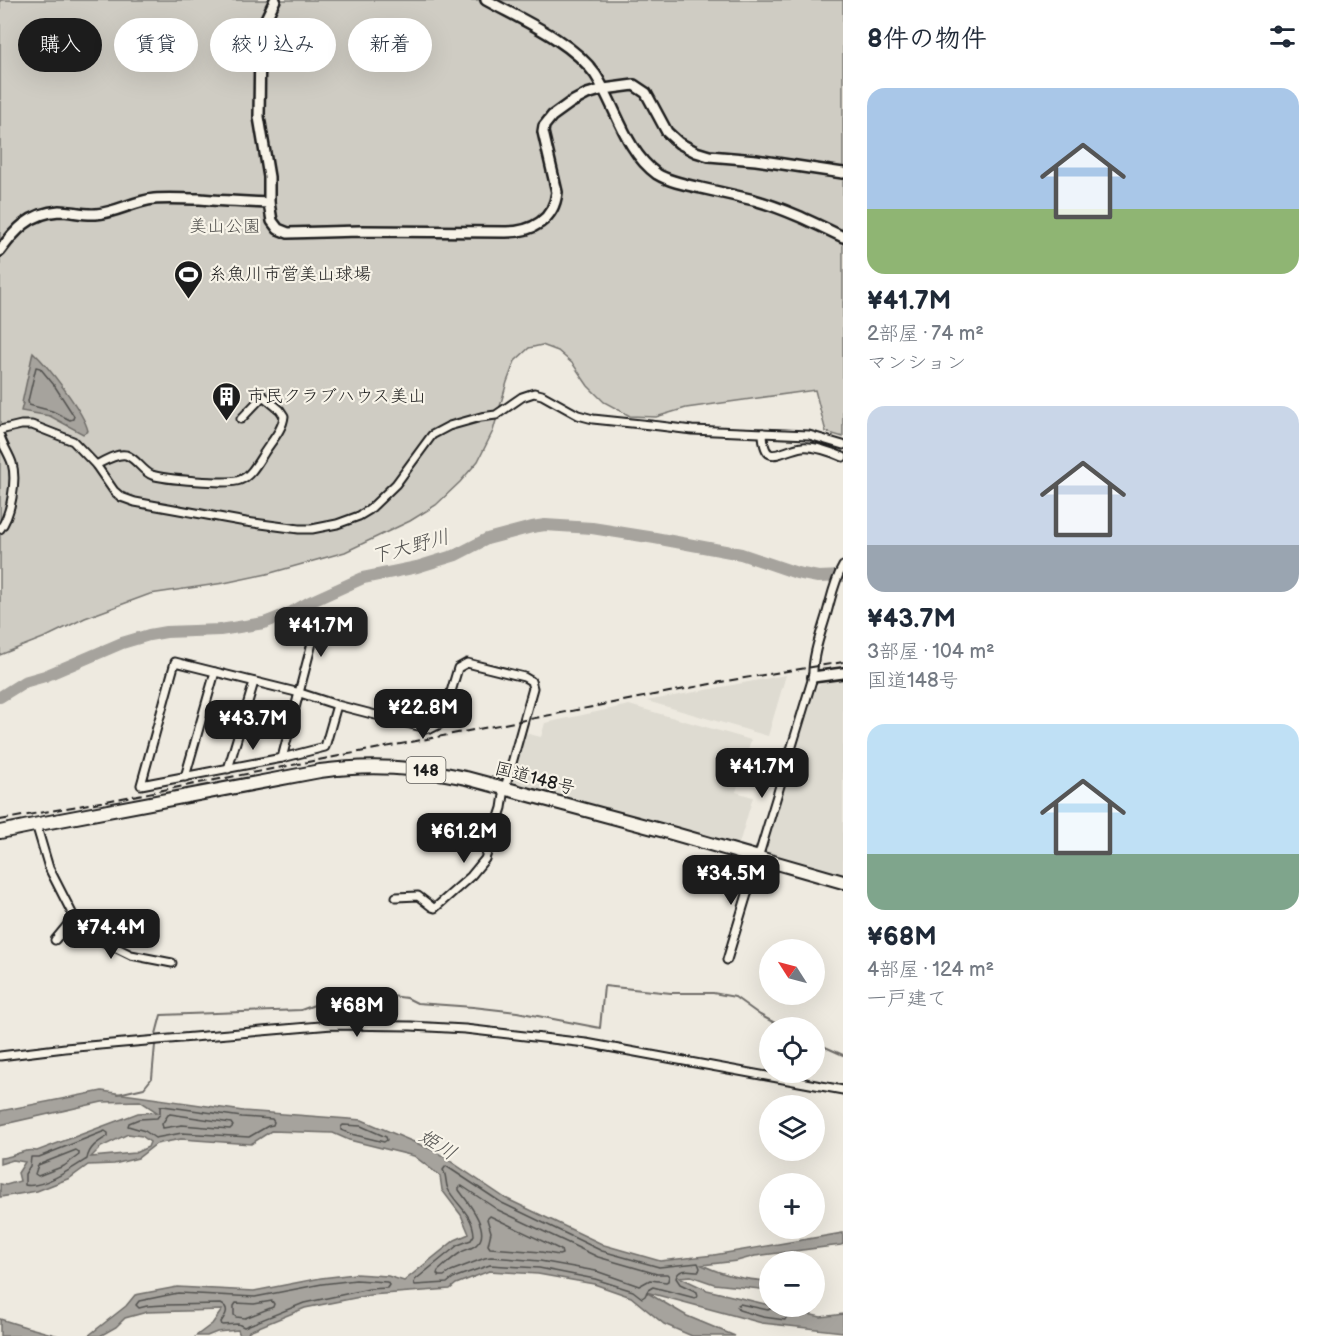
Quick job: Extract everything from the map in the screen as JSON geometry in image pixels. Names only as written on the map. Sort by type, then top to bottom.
[{"type":"highway","name":"国道148号","points":[[0,832],[320,771],[380,766],[412,768],[505,788],[843,882]]},
{"type":"street","points":[[275,0],[262,27],[260,41],[259,117],[269,177],[270,216],[273,225],[281,231],[288,233],[518,232],[530,228],[543,221],[556,201],[557,192],[543,132],[544,126],[552,116],[587,94],[634,85],[646,93],[667,132],[696,152],[710,156],[756,160],[843,173]]},
{"type":"street","points":[[486,0],[553,37],[582,58],[604,89],[633,147],[648,166],[660,176],[789,211],[843,237]]},
{"type":"street","points":[[0,251],[22,225],[32,219],[58,212],[95,214],[133,203],[170,198],[269,203]]},
{"type":"street","points":[[0,430],[32,425],[73,441],[96,465],[114,491],[135,502],[298,529],[337,524],[364,513],[396,484],[432,435],[449,426],[496,415],[522,397],[534,393],[578,415],[593,419],[692,430],[809,435],[843,445]]},
{"type":"street","points":[[96,465],[116,456],[125,455],[150,474],[216,482],[236,482],[254,468],[281,426],[284,416],[263,396],[242,419]]},
{"type":"street","points":[[763,433],[764,446],[771,454],[777,455],[809,447],[843,457]]},
{"type":"street","points":[[0,436],[13,471],[12,502],[0,529]]},
{"type":"street","points":[[727,960],[813,677],[813,666],[843,566]]},
{"type":"street","points":[[282,758],[319,616]]},
{"type":"street","points":[[337,705],[325,747],[282,758],[141,785],[175,662],[430,729],[440,724],[458,668],[467,663],[524,677],[531,681],[534,688],[505,788],[502,808],[485,859],[471,876],[435,908],[418,896],[396,897]]},
{"type":"street","points":[[185,777],[215,672]]},
{"type":"street","points":[[813,677],[843,673]]},
{"type":"street","points":[[228,769],[254,682]]},
{"type":"street","points":[[36,824],[49,868],[74,917],[88,934],[131,955],[172,963]]},
{"type":"street","points":[[55,940],[74,917]]},
{"type":"street","points":[[0,1056],[76,1047],[332,1025],[411,1026],[465,1029],[586,1043],[843,1090]]},
{"type":"shaded area","points":[[786,675],[768,736],[647,701]]},
{"type":"shaded area","points":[[843,678],[843,877],[762,857],[814,689],[824,681]]},
{"type":"shaded area","points":[[629,705],[751,740],[736,792],[753,797],[738,847],[509,784],[525,733],[541,737],[545,723]]},
{"type":"green space","name":"美山公園","points":[[0,0],[843,0],[843,437],[826,432],[815,390],[686,408],[656,417],[630,416],[604,402],[588,386],[573,364],[558,351],[542,345],[529,348],[515,361],[493,431],[478,461],[436,505],[410,521],[345,552],[267,574],[150,594],[85,618],[0,655]]},
{"type":"water","points":[[33,352],[73,401],[88,431],[83,434],[50,416],[21,411]]},
{"type":"water","points":[[102,1091],[243,1111],[362,1120],[435,1151],[505,1198],[604,1245],[660,1261],[714,1255],[808,1239],[825,1239],[825,1236],[843,1233],[843,1244],[841,1245],[794,1251],[759,1251],[759,1255],[737,1261],[702,1265],[718,1272],[759,1280],[759,1289],[714,1284],[691,1276],[679,1277],[707,1290],[759,1303],[759,1317],[825,1317],[843,1314],[843,1332],[762,1323],[646,1292],[687,1316],[735,1336],[692,1336],[664,1324],[631,1297],[594,1284],[538,1274],[489,1271],[456,1284],[450,1289],[370,1295],[305,1308],[249,1331],[247,1336],[240,1336],[238,1330],[196,1336],[212,1324],[222,1310],[147,1312],[125,1318],[116,1327],[100,1336],[88,1336],[126,1306],[135,1295],[177,1287],[254,1291],[355,1274],[388,1276],[404,1281],[455,1240],[469,1234],[461,1215],[442,1190],[440,1176],[414,1156],[349,1140],[333,1133],[271,1131],[251,1144],[181,1139],[156,1144],[138,1158],[114,1164],[88,1165],[70,1178],[37,1191],[0,1197],[0,1184],[6,1185],[20,1181],[18,1173],[25,1162],[13,1160],[0,1164],[0,1158],[32,1150],[37,1151],[138,1113],[157,1112],[140,1101],[102,1102],[0,1125],[0,1111]],"holes":[[[128,1134],[142,1136],[150,1142],[148,1147],[135,1153],[91,1157],[101,1147]]]},
{"type":"water","points":[[0,1319],[26,1327],[59,1336],[0,1336]]},
{"type":"waterway","name":"下大野川","points":[[0,697],[24,682],[45,676],[122,643],[166,632],[220,630],[264,623],[363,578],[417,567],[456,555],[487,539],[545,525],[592,528],[655,538],[741,554],[797,573],[818,577],[843,576]]},
{"type":"waterway","points":[[156,1034],[161,1015],[301,1010],[317,1004],[391,996],[407,998],[417,1003],[517,1012],[600,1028],[604,986],[671,993],[713,993],[735,997],[764,1017]]},
{"type":"waterway","points":[[118,1094],[144,1088],[152,1078],[155,1045]]},
{"type":"waterway","points":[[825,1047],[843,1055]]},
{"type":"railway","points":[[0,820],[726,681],[843,662]]},
{"type":"place","name":"糸魚川市営美山球場","points":[[188,300]]},
{"type":"place","name":"市民クラブハウス美山","points":[[226,422]]},
{"type":"water label","name":"姫川","points":[[438,1144]]}]
